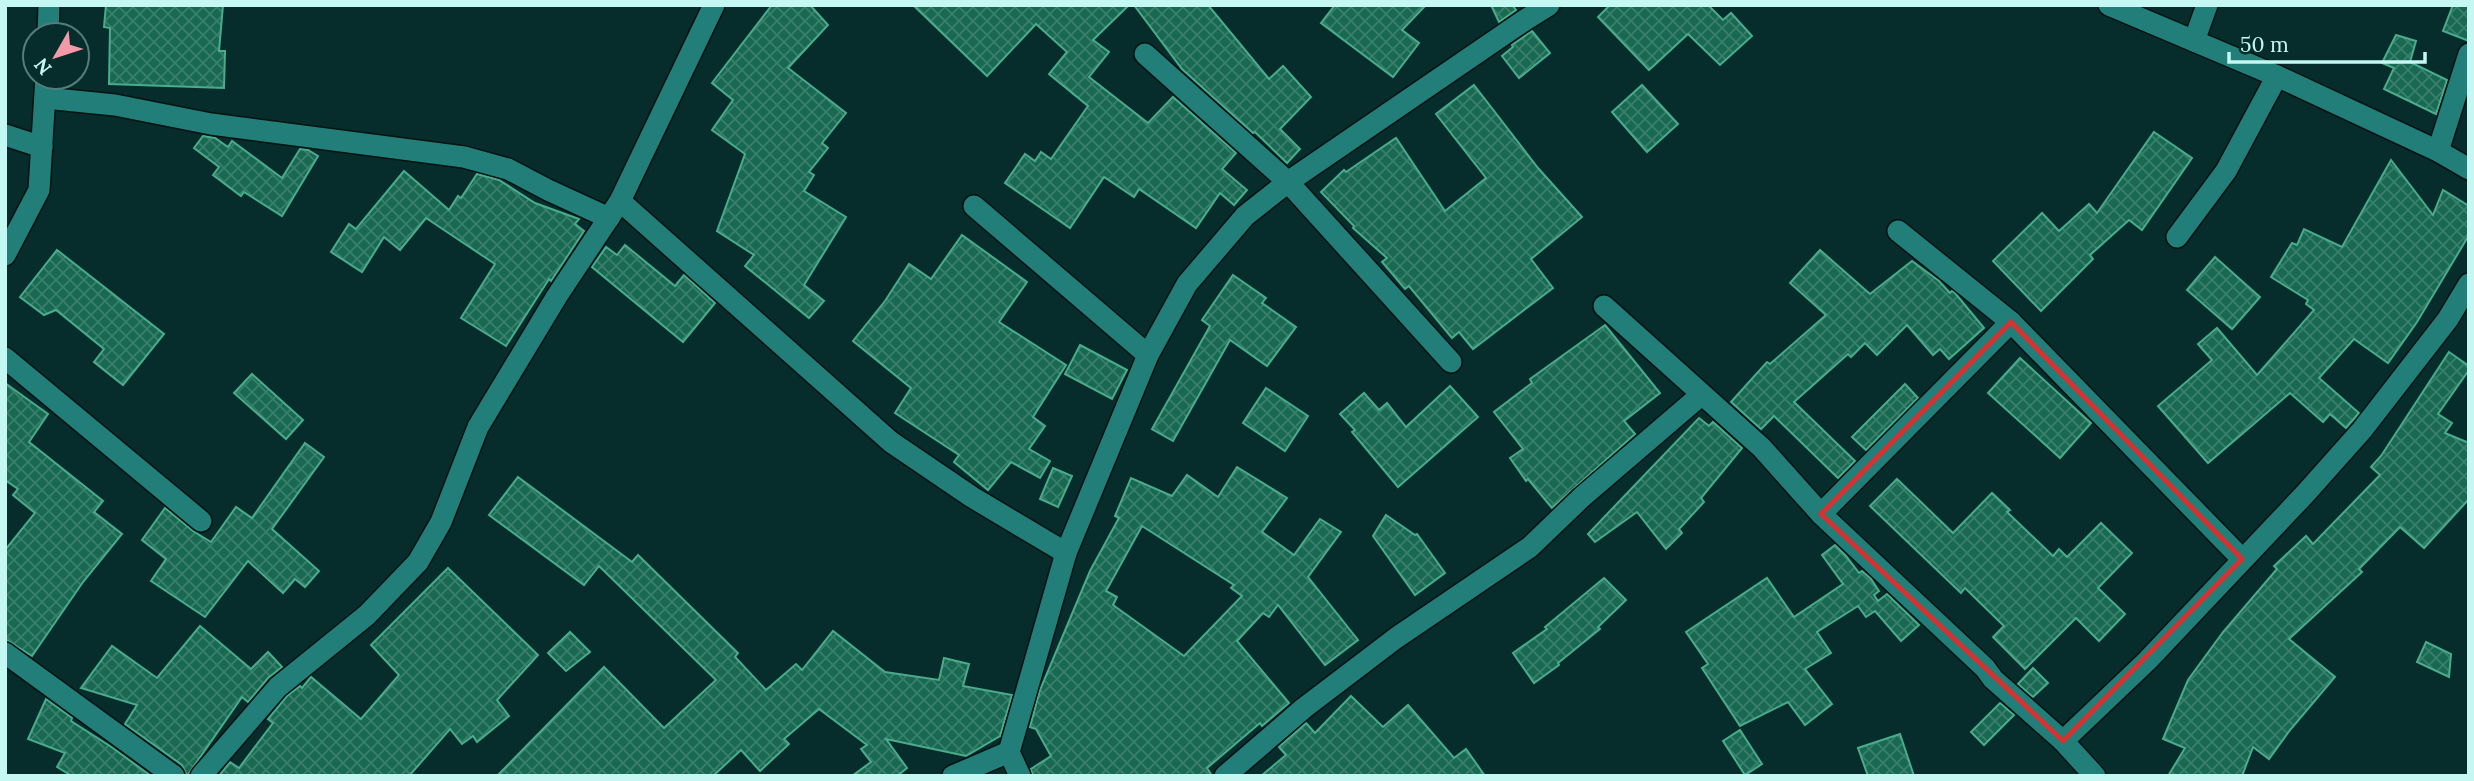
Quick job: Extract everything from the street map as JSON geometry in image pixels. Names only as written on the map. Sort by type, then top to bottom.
[{"type":"street","points":[[201,776],[278,687],[367,615],[418,562],[441,522],[478,427],[557,296],[614,209],[714,5]]},
{"type":"street","points":[[1020,776],[1009,752],[1066,553],[1148,355],[1188,284],[1245,216],[1288,182],[1549,5]]},
{"type":"street","points":[[2109,5],[2277,76],[2438,151],[2469,169]]},
{"type":"street","points":[[2194,41],[2207,5]]},
{"type":"street","points":[[1145,54],[1288,182],[1451,362]]},
{"type":"street","points":[[2438,151],[2469,54]]},
{"type":"street","points":[[2177,237],[2226,171],[2277,76]]},
{"type":"street","points":[[5,255],[39,190],[46,91]]},
{"type":"street","points":[[61,91],[114,105],[225,125],[464,157],[508,169],[548,190],[614,209],[891,442],[972,497],[1066,553]]},
{"type":"street","points":[[5,135],[42,148]]},
{"type":"street","points":[[974,206],[1148,355]]},
{"type":"street","points":[[1898,231],[2011,322],[2242,558]]},
{"type":"street","points":[[2063,741],[2147,661],[2305,494],[2362,429],[2448,319],[2469,284]]},
{"type":"street","points":[[1604,306],[1762,448],[1821,514],[1985,668],[1993,679],[2063,741],[2095,776]]},
{"type":"street","points":[[1821,514],[2011,322]]},
{"type":"street","points":[[5,358],[201,522]]},
{"type":"street","points":[[1225,776],[1304,708],[1395,638],[1530,547],[1582,497],[1701,395]]},
{"type":"street","points":[[5,653],[174,776]]},
{"type":"street","points":[[953,776],[1009,752]]},
{"type":"highlighted area","points":[[2011,322],[2242,559],[2063,741],[1821,514]]},
{"type":"building","points":[[106,5],[223,5],[219,51],[225,51],[224,88],[109,84],[110,28],[104,27]]},
{"type":"building","points":[[772,5],[810,5],[828,25],[788,68],[846,113],[822,143],[828,148],[809,172],[814,175],[804,191],[846,217],[804,285],[824,301],[809,318],[745,266],[754,255],[717,231],[745,154],[712,130],[733,100],[712,83]]},
{"type":"building","points":[[913,5],[1129,5],[1093,40],[1109,52],[1089,77],[1148,123],[1173,97],[1236,153],[1222,169],[1247,190],[1234,205],[1220,193],[1196,228],[1139,189],[1134,197],[1104,177],[1070,228],[1005,183],[1025,154],[1035,161],[1041,152],[1051,159],[1088,106],[1049,74],[1067,52],[1036,24],[987,76]]},
{"type":"building","points":[[1134,5],[1208,5],[1269,79],[1283,66],[1311,97],[1280,129],[1300,149],[1287,163],[1182,69]]},
{"type":"building","points":[[1335,5],[1426,5],[1402,30],[1419,43],[1393,77],[1321,23]]},
{"type":"building","points":[[1491,5],[1512,5],[1516,10],[1499,22]]},
{"type":"building","points":[[1610,5],[1708,5],[1723,20],[1731,13],[1752,36],[1720,65],[1688,34],[1649,70],[1598,17]]},
{"type":"building","points":[[2453,5],[2469,5],[2469,41],[2443,31]]},
{"type":"building","points":[[1532,31],[1550,53],[1519,78],[1502,56]]},
{"type":"building","points":[[2396,35],[2416,41],[2410,62],[2447,80],[2436,114],[2384,89],[2394,68],[2382,63]]},
{"type":"building","points":[[1474,85],[1538,168],[1582,217],[1531,259],[1553,288],[1473,349],[1459,332],[1452,338],[1409,286],[1405,289],[1382,262],[1387,258],[1353,228],[1321,192],[1344,170],[1346,172],[1396,138],[1445,211],[1486,178],[1436,114]]},
{"type":"building","points":[[1642,85],[1678,124],[1647,152],[1612,112]]},
{"type":"building","points":[[2154,132],[2192,158],[2142,230],[2129,220],[2090,255],[2093,259],[2041,311],[1993,261],[2042,213],[2059,231],[2089,204],[2097,213]]},
{"type":"building","points":[[203,136],[215,138],[228,147],[232,141],[282,178],[300,149],[318,156],[282,216],[244,192],[241,196],[213,175],[219,167],[194,148]]},
{"type":"building","points":[[2391,160],[2433,215],[2443,190],[2469,206],[2469,235],[2417,322],[2388,363],[2354,339],[2319,378],[2359,413],[2346,428],[2330,414],[2323,422],[2290,393],[2208,463],[2158,406],[2212,360],[2198,344],[2217,328],[2257,375],[2314,310],[2306,304],[2308,300],[2271,277],[2292,243],[2297,245],[2304,229],[2342,247]]},
{"type":"building","points":[[404,171],[449,210],[458,196],[461,198],[477,174],[499,180],[535,203],[579,219],[575,224],[584,231],[506,346],[461,318],[495,264],[426,218],[400,250],[384,237],[362,272],[331,252],[349,224],[356,229]]},
{"type":"building","points":[[962,235],[1027,282],[999,322],[1066,365],[1033,417],[1045,426],[1029,449],[1050,461],[1040,478],[1011,462],[988,490],[954,462],[959,455],[895,413],[911,388],[853,341],[885,301],[909,264],[931,279]]},
{"type":"building","points":[[625,245],[675,286],[684,275],[715,303],[683,342],[592,267],[606,247],[617,255]]},
{"type":"building","points":[[57,250],[164,334],[123,385],[94,362],[104,349],[56,310],[44,315],[20,297]]},
{"type":"building","points":[[1820,250],[1870,294],[1912,261],[1950,293],[1955,293],[1984,328],[1949,359],[1940,349],[1933,355],[1907,325],[1877,355],[1865,343],[1851,357],[1848,354],[1794,402],[1855,461],[1838,478],[1774,416],[1761,429],[1731,402],[1767,362],[1770,364],[1826,315],[1790,283]]},
{"type":"building","points":[[2215,257],[2260,297],[2232,329],[2187,290]]},
{"type":"building","points":[[1233,275],[1266,298],[1262,303],[1296,327],[1267,366],[1230,340],[1173,441],[1152,429],[1210,326],[1202,320]]},
{"type":"building","points":[[1605,325],[1660,393],[1624,421],[1635,434],[1552,508],[1528,479],[1526,481],[1510,458],[1523,449],[1494,412],[1532,383],[1530,379]]},
{"type":"building","points":[[1080,345],[1127,370],[1112,399],[1065,374]]},
{"type":"building","points":[[2449,352],[2469,366],[2469,370],[2438,414],[2452,423],[2445,433],[2469,443],[2469,499],[2424,548],[2400,527],[2359,569],[2362,572],[2289,639],[2335,677],[2269,759],[2253,747],[2242,776],[2168,776],[2185,748],[2163,739],[2188,680],[2223,632],[2277,569],[2274,566],[2306,536],[2313,544],[2380,475],[2371,467],[2381,456]]},
{"type":"building","points":[[2020,358],[2091,423],[2060,458],[1988,393]]},
{"type":"building","points":[[252,374],[303,420],[286,439],[234,393]]},
{"type":"building","points":[[5,383],[48,414],[29,442],[103,501],[94,512],[122,534],[83,582],[32,656],[5,639],[5,550],[35,513],[13,495],[18,489],[5,480]]},
{"type":"building","points":[[1905,384],[1918,398],[1866,450],[1852,437]]},
{"type":"building","points":[[1450,386],[1478,417],[1398,487],[1340,414],[1364,393],[1379,410],[1387,403],[1406,427]]},
{"type":"building","points":[[1266,388],[1308,416],[1285,451],[1243,423]]},
{"type":"building","points":[[1699,418],[1709,426],[1713,422],[1742,448],[1701,498],[1704,502],[1679,529],[1682,533],[1666,549],[1637,512],[1595,542],[1588,534]]},
{"type":"building","points":[[305,443],[324,457],[272,529],[319,571],[305,587],[295,579],[283,593],[248,561],[205,617],[151,581],[166,559],[142,540],[165,508],[211,542],[236,507],[252,518]]},
{"type":"building","points":[[1237,467],[1287,498],[1262,532],[1294,555],[1320,519],[1341,532],[1308,577],[1358,640],[1325,665],[1278,605],[1269,617],[1263,613],[1237,641],[1289,703],[1262,726],[1260,723],[1207,768],[1212,776],[1033,776],[1031,769],[1051,756],[1036,729],[1030,727],[1040,690],[1090,571],[1119,518],[1115,516],[1131,478],[1172,496],[1187,475],[1218,497]],"holes":[[[1142,526],[1234,585],[1231,588],[1242,596],[1184,656],[1113,605],[1117,597],[1106,591]]]},
{"type":"building","points":[[1053,468],[1072,476],[1058,507],[1040,499]]},
{"type":"building","points":[[518,477],[632,562],[638,555],[738,653],[735,657],[766,690],[796,664],[802,670],[833,631],[885,672],[939,680],[944,658],[969,664],[963,686],[1012,695],[1000,736],[966,756],[886,739],[907,768],[897,776],[852,776],[871,762],[861,749],[867,745],[819,709],[784,739],[789,744],[760,771],[741,750],[713,776],[497,776],[604,667],[664,728],[716,680],[599,566],[584,585],[489,515]]},
{"type":"building","points":[[1897,479],[1953,533],[1992,493],[2010,510],[2007,512],[2053,556],[2059,549],[2067,557],[2101,523],[2132,553],[2098,588],[2125,614],[2099,641],[2076,618],[2025,669],[1993,637],[2004,626],[1965,588],[1961,593],[1870,506]]},
{"type":"building","points":[[1386,515],[1417,534],[1445,573],[1415,595],[1373,536]]},
{"type":"building","points":[[1835,545],[1859,573],[1862,571],[1871,579],[1879,591],[1874,595],[1878,601],[1887,594],[1919,625],[1901,641],[1875,611],[1866,617],[1858,606],[1817,632],[1831,653],[1805,669],[1832,704],[1805,725],[1788,702],[1740,726],[1702,668],[1708,664],[1686,632],[1767,578],[1794,617],[1843,584],[1822,555]]},
{"type":"building","points":[[448,568],[538,655],[497,700],[509,716],[477,742],[473,736],[462,744],[450,729],[409,776],[219,776],[230,762],[239,768],[273,723],[268,719],[287,696],[300,686],[302,688],[311,677],[361,719],[399,675],[371,645]]},
{"type":"building","points":[[1604,578],[1626,600],[1598,627],[1600,629],[1534,683],[1513,653],[1547,629],[1545,627]]},
{"type":"building","points":[[200,626],[251,669],[268,652],[282,667],[268,678],[248,702],[242,697],[187,776],[182,765],[125,724],[137,705],[81,688],[112,646],[157,678]]},
{"type":"building","points":[[570,632],[590,652],[566,671],[548,653]]},
{"type":"building","points":[[2426,642],[2451,654],[2449,677],[2417,662]]},
{"type":"building","points":[[2033,668],[2048,683],[2033,697],[2018,684]]},
{"type":"building","points":[[1351,696],[1383,727],[1408,705],[1454,758],[1466,749],[1485,776],[1261,776],[1286,755],[1279,747],[1306,723],[1315,733]]},
{"type":"building","points":[[46,699],[72,718],[71,721],[151,776],[72,776],[57,767],[65,753],[28,739]]},
{"type":"building","points":[[2000,703],[2014,715],[1984,745],[1971,732]]},
{"type":"building","points":[[1740,730],[1762,764],[1745,775],[1723,741]]},
{"type":"building","points":[[1900,734],[1914,776],[1868,776],[1858,748]]}]
